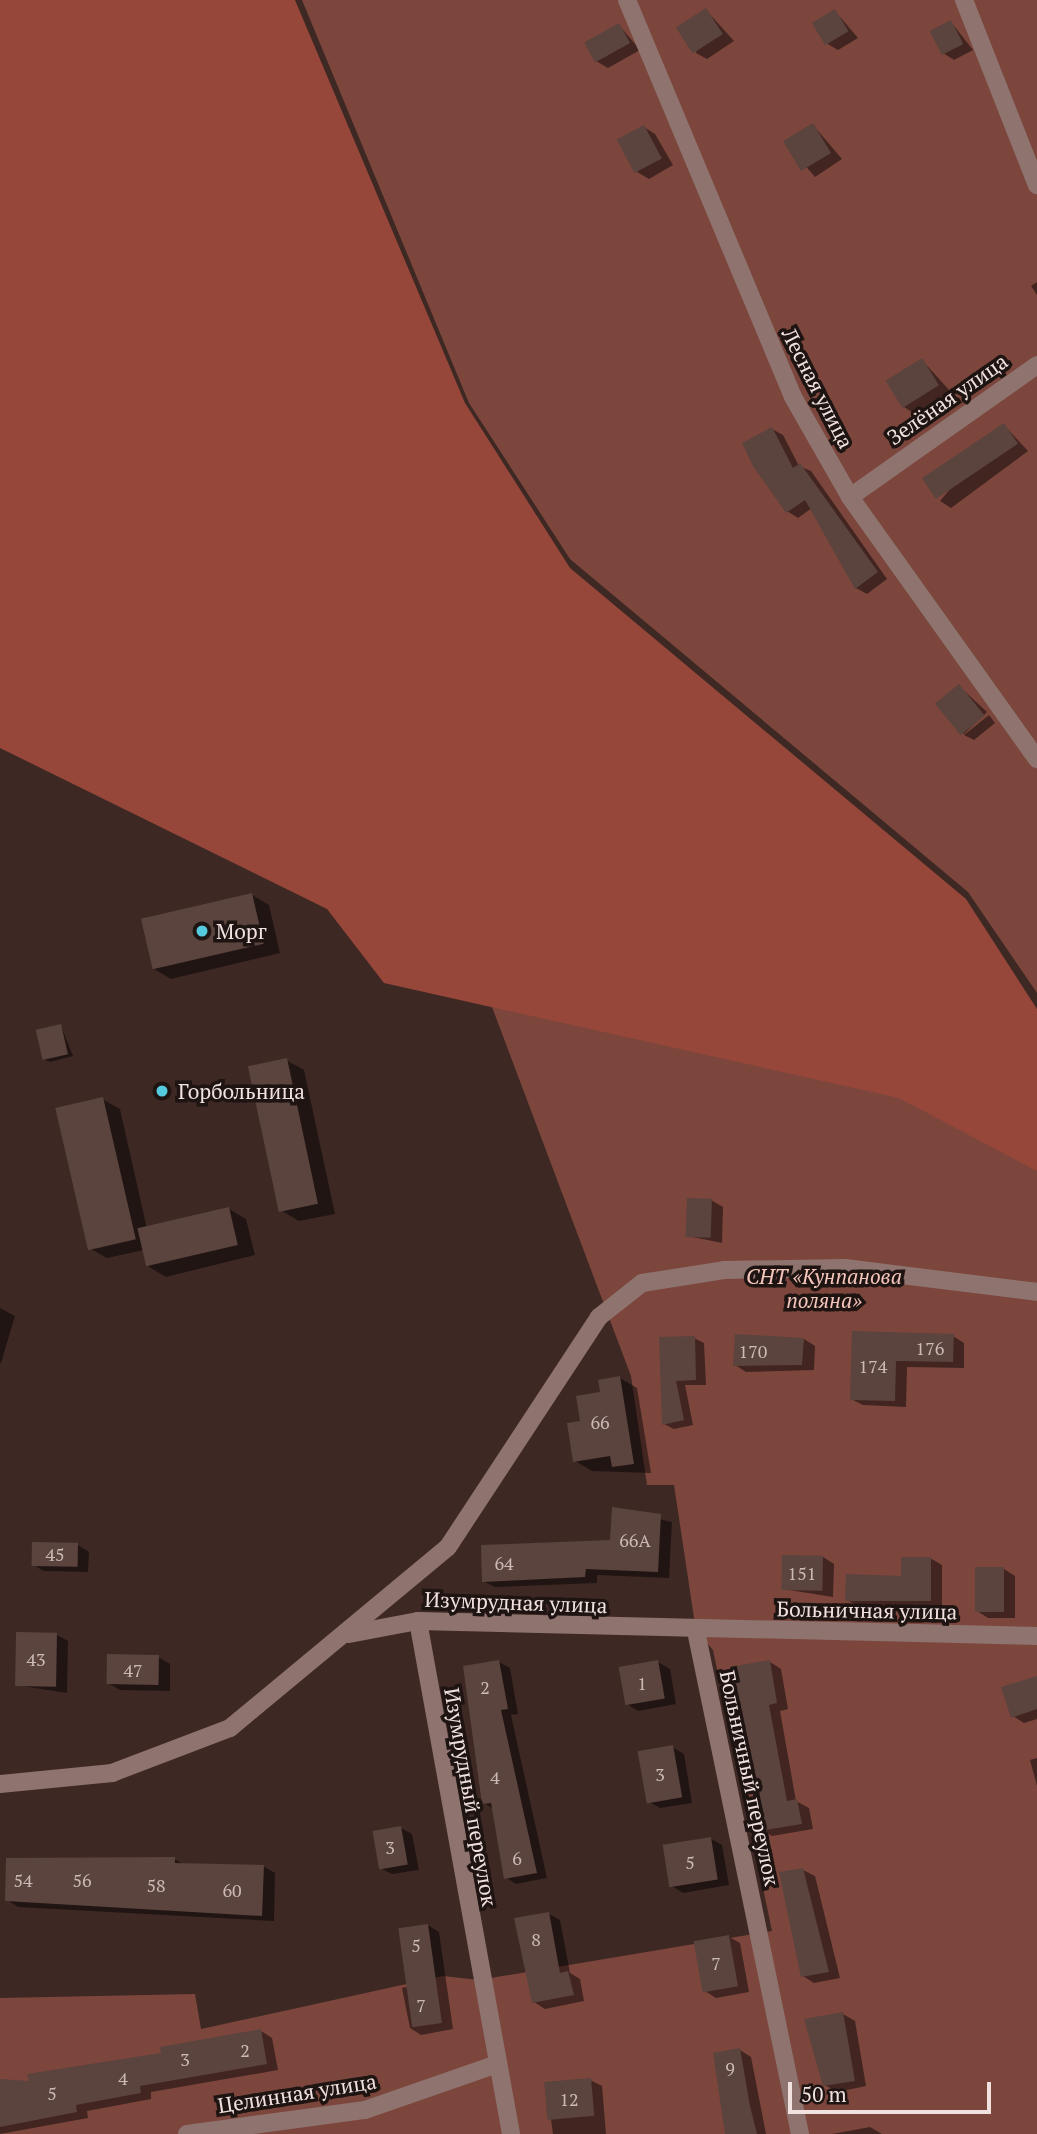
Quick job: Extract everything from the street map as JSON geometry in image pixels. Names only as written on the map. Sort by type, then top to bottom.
[{"type":"street","name":"Лесная улица","points":[[626,0],[793,397],[850,497],[1036,755]]},
{"type":"street","points":[[964,0],[1037,185]]},
{"type":"street","name":"Зелёная улица","points":[[850,497],[1037,365]]},
{"type":"street","points":[[349,1634],[448,1547],[599,1317],[642,1283],[724,1270],[845,1268],[1037,1292]]},
{"type":"street","name":"Изумрудная улица","points":[[0,1784],[111,1773],[230,1728],[349,1634],[418,1621],[696,1630]]},
{"type":"street","name":"Изумрудный переулок","points":[[418,1621],[494,2065]]},
{"type":"street","name":"Больничная улица","points":[[696,1630],[1037,1636]]},
{"type":"street","name":"Больничный переулок","points":[[696,1630],[800,2134]]},
{"type":"street","points":[[494,2065],[511,2134]]},
{"type":"street","name":"Целинная улица","points":[[187,2134],[365,2110],[494,2065]]},
{"type":"green space","points":[[302,0],[1037,0],[1037,993],[968,892],[570,559],[469,403]]},
{"type":"green space","name":"СНТ «Кунпанова поляна»","points":[[486,991],[899,1085],[1037,1152],[1037,2134],[0,2134],[0,1998],[195,1994],[201,2029],[443,1976],[479,1980],[772,1931],[713,1650],[696,1631],[674,1485],[647,1485],[631,1376]]},
{"type":"shaded area","points":[[0,0],[295,0],[465,403],[570,568],[966,899],[1037,1009],[1037,1171],[899,1098],[384,983],[327,909],[0,748]]},
{"type":"building","points":[[706,8],[723,34],[693,54],[676,28]]},
{"type":"building","points":[[835,9],[848,31],[825,45],[812,23]]},
{"type":"building","points":[[951,20],[963,44],[942,55],[930,31]]},
{"type":"building","points":[[619,23],[630,43],[595,63],[584,42]]},
{"type":"building","points":[[813,123],[831,153],[801,171],[783,141]]},
{"type":"building","points":[[644,125],[662,159],[634,173],[617,140]]},
{"type":"building","points":[[922,358],[939,385],[902,408],[886,381]]},
{"type":"building","points":[[1004,423],[1018,444],[936,499],[922,478]]},
{"type":"building","points":[[772,427],[793,468],[800,463],[878,572],[855,589],[805,500],[786,513],[753,466],[742,443]]},
{"type":"building","points":[[959,684],[985,716],[961,735],[935,704]]},
{"type":"building","name":"Морг","points":[[252,893],[264,944],[153,969],[141,919]]},
{"type":"building","points":[[61,1024],[68,1054],[43,1060],[36,1030]]},
{"type":"building","points":[[287,1058],[318,1204],[279,1212],[248,1066]]},
{"type":"building","points":[[103,1097],[136,1239],[88,1250],[55,1108]]},
{"type":"building","points":[[687,1198],[712,1199],[711,1238],[686,1237]]},
{"type":"building","points":[[229,1207],[238,1245],[146,1266],[137,1228]]},
{"type":"building","points":[[852,1331],[954,1334],[953,1362],[896,1361],[895,1401],[850,1400]]},
{"type":"building","points":[[735,1334],[804,1338],[802,1365],[733,1366]]},
{"type":"building","points":[[695,1336],[696,1380],[676,1381],[684,1420],[662,1425],[659,1337]]},
{"type":"building","points":[[620,1376],[634,1464],[612,1467],[610,1456],[573,1462],[567,1423],[580,1421],[576,1396],[600,1392],[598,1380]]},
{"type":"building","points":[[612,1507],[661,1514],[658,1572],[586,1569],[585,1577],[482,1582],[481,1545],[610,1540]]},
{"type":"building","points":[[32,1542],[78,1543],[78,1567],[32,1566]]},
{"type":"building","points":[[782,1555],[823,1556],[822,1591],[781,1590]]},
{"type":"building","points":[[901,1557],[931,1557],[931,1601],[845,1601],[846,1574],[901,1576]]},
{"type":"building","points":[[975,1567],[1004,1567],[1004,1612],[975,1612]]},
{"type":"building","points":[[16,1632],[57,1633],[56,1687],[15,1686]]},
{"type":"building","points":[[107,1654],[159,1655],[158,1685],[106,1684]]},
{"type":"building","points":[[499,1660],[508,1709],[501,1710],[537,1873],[504,1879],[491,1803],[482,1804],[463,1666]]},
{"type":"building","points":[[658,1660],[665,1698],[625,1705],[619,1667]]},
{"type":"building","points":[[770,1660],[777,1703],[769,1705],[787,1801],[797,1799],[802,1824],[759,1831],[730,1667]]},
{"type":"building","points":[[1037,1676],[1037,1709],[1011,1718],[1001,1687]]},
{"type":"building","points":[[673,1745],[682,1797],[647,1803],[638,1751]]},
{"type":"building","points":[[401,1826],[408,1864],[379,1869],[372,1831]]},
{"type":"building","points":[[711,1837],[718,1879],[669,1887],[663,1845]]},
{"type":"building","points":[[175,1857],[175,1863],[264,1865],[262,1916],[5,1901],[6,1858]]},
{"type":"building","points":[[803,1868],[829,1972],[801,1977],[779,1872]]},
{"type":"building","points":[[549,1912],[560,1973],[568,1971],[574,1995],[532,2003],[514,1918]]},
{"type":"building","points":[[428,1924],[442,2023],[412,2027],[398,1928]]},
{"type":"building","points":[[729,1935],[738,1986],[703,1992],[694,1941]]},
{"type":"building","points":[[843,2012],[855,2081],[823,2086],[804,2019]]},
{"type":"building","points":[[261,2029],[267,2064],[140,2086],[141,2093],[76,2105],[77,2112],[0,2127],[0,2079],[29,2081],[27,2074],[161,2053],[160,2047]]},
{"type":"building","points":[[740,2048],[757,2134],[725,2134],[713,2053]]},
{"type":"building","points":[[591,2078],[594,2116],[547,2120],[544,2082]]},
{"type":"place","name":"Морг","points":[[202,931]]},
{"type":"place","name":"Горбольница","points":[[162,1091]]}]
